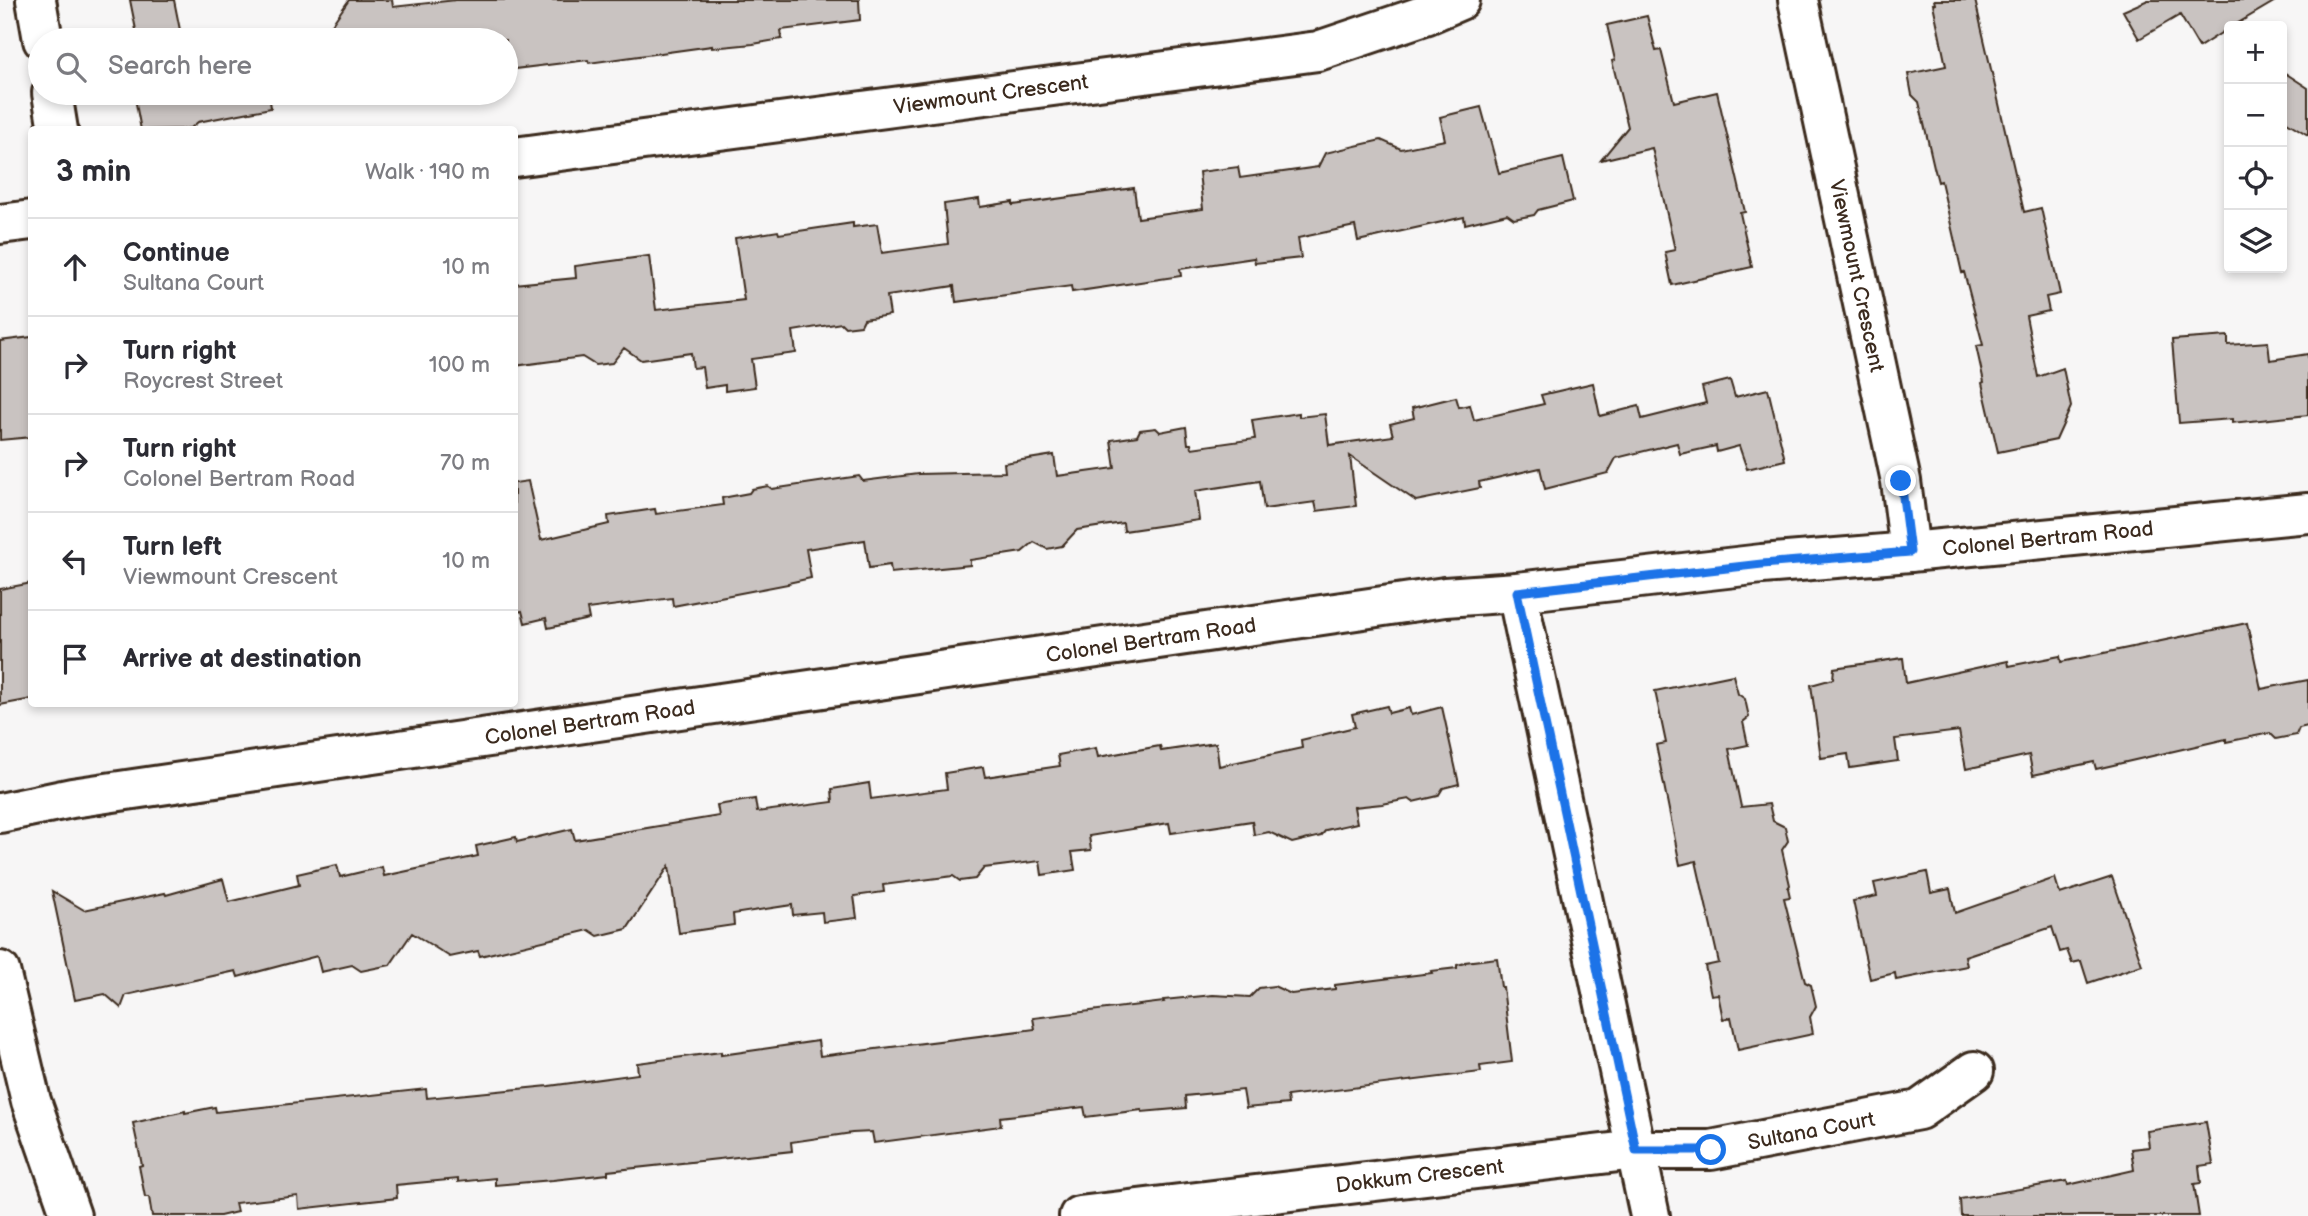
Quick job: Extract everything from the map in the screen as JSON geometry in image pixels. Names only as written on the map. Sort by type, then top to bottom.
[{"type":"street","points":[[36,0],[41,28]]},
{"type":"street","name":"Viewmount Crescent","points":[[518,156],[1318,51],[1425,15],[1460,0]]},
{"type":"street","name":"Viewmount Crescent","points":[[1798,0],[1901,481],[1910,552]]},
{"type":"street","points":[[54,105],[57,126]]},
{"type":"street","points":[[0,224],[28,220]]},
{"type":"street","name":"Colonel Bertram Road","points":[[0,813],[72,798],[1445,597],[1517,592],[1762,564],[2308,513]]},
{"type":"street","points":[[1517,592],[1650,1216]]},
{"type":"street","points":[[0,971],[31,1101],[71,1216]]},
{"type":"street","name":"Sultana Court","points":[[1636,1150],[1711,1150],[1919,1110],[1974,1071]]},
{"type":"street","name":"Dokkum Crescent","points":[[1079,1216],[1636,1150]]},
{"type":"building","points":[[130,0],[174,0],[180,28],[136,28]]},
{"type":"building","points":[[349,0],[392,0],[393,7],[456,0],[859,0],[860,20],[781,30],[782,39],[753,44],[712,46],[589,63],[588,60],[518,69],[518,28],[329,28]]},
{"type":"building","points":[[1934,0],[1975,0],[2024,212],[2041,208],[2060,294],[2046,297],[2049,311],[2026,316],[2038,377],[2063,368],[2071,407],[2056,440],[1998,452],[1976,346],[1983,345],[1964,272],[1962,273],[1941,181],[1938,182],[1919,102],[1912,95],[1908,74],[1946,66]]},
{"type":"building","points":[[2148,0],[2277,0],[2241,21],[2224,21],[2224,31],[2199,47],[2180,15],[2139,39],[2123,11]]},
{"type":"building","points":[[1647,16],[1656,51],[1661,50],[1674,102],[1717,92],[1745,212],[1740,213],[1752,267],[1672,285],[1665,252],[1675,250],[1652,148],[1601,160],[1628,127],[1612,61],[1615,60],[1607,25]]},
{"type":"building","points":[[2287,74],[2308,88],[2308,135],[2287,122]]},
{"type":"building","points":[[136,105],[271,105],[271,108],[198,122],[193,126],[140,126]]},
{"type":"building","points":[[1481,107],[1499,173],[1563,158],[1573,201],[1514,219],[1507,214],[1465,224],[1464,217],[1358,241],[1355,226],[1298,238],[1301,258],[1255,263],[1254,258],[1180,269],[1181,276],[1072,292],[1071,286],[956,302],[954,286],[887,296],[890,315],[864,319],[861,325],[845,327],[841,323],[793,331],[796,353],[751,359],[755,387],[725,391],[725,385],[705,388],[702,367],[693,368],[691,353],[641,360],[624,348],[612,363],[595,365],[582,357],[518,365],[518,284],[576,278],[575,266],[649,256],[656,310],[744,300],[735,238],[853,223],[853,227],[877,224],[882,253],[948,244],[944,204],[979,199],[980,207],[1013,202],[1013,205],[1134,188],[1138,218],[1203,209],[1199,172],[1238,167],[1240,178],[1318,167],[1325,153],[1381,140],[1401,149],[1445,140],[1440,117]]},
{"type":"building","points":[[2228,336],[2228,345],[2268,342],[2270,360],[2308,354],[2308,415],[2232,423],[2232,419],[2179,423],[2172,340]]},
{"type":"building","points":[[28,338],[28,437],[0,440],[0,341]]},
{"type":"building","points":[[1730,380],[1735,397],[1768,389],[1785,460],[1747,469],[1739,446],[1717,452],[1716,446],[1680,454],[1677,443],[1616,458],[1608,473],[1545,489],[1540,468],[1479,482],[1480,488],[1416,501],[1350,456],[1356,506],[1317,511],[1315,502],[1264,509],[1260,481],[1195,491],[1199,520],[1124,531],[1123,523],[1077,530],[1062,546],[1047,549],[1034,542],[1022,552],[970,560],[970,565],[891,573],[890,565],[869,568],[865,540],[806,549],[811,578],[788,584],[673,606],[672,598],[587,609],[589,619],[548,628],[546,618],[525,623],[522,611],[518,612],[518,482],[528,481],[541,540],[609,524],[608,516],[655,509],[656,514],[723,505],[722,498],[768,486],[772,489],[859,476],[863,481],[918,474],[1005,472],[1004,463],[1054,455],[1057,476],[1115,468],[1111,440],[1137,436],[1140,430],[1156,428],[1160,432],[1186,427],[1188,444],[1191,444],[1192,448],[1255,439],[1252,420],[1299,413],[1299,417],[1325,414],[1329,445],[1393,436],[1390,424],[1414,418],[1412,408],[1456,397],[1459,407],[1470,405],[1474,420],[1544,404],[1541,395],[1593,383],[1600,416],[1639,406],[1642,419],[1706,403],[1702,387]]},
{"type":"building","points":[[28,584],[28,700],[0,705],[0,589]]},
{"type":"building","points":[[2247,623],[2261,689],[2308,680],[2308,726],[2299,728],[2296,735],[2276,739],[2270,733],[2226,742],[2226,739],[2096,769],[2094,762],[2033,775],[2029,755],[1966,769],[1959,731],[1895,739],[1898,761],[1850,768],[1848,754],[1821,758],[1811,685],[1833,679],[1834,668],[1903,658],[1906,683],[2008,661],[2009,666],[2060,656],[2061,662]]},
{"type":"building","points":[[1733,675],[1738,694],[1745,699],[1749,717],[1743,722],[1748,745],[1729,749],[1741,807],[1769,804],[1773,821],[1785,827],[1788,841],[1782,850],[1790,897],[1784,898],[1805,982],[1811,985],[1816,1006],[1810,1017],[1813,1034],[1738,1050],[1731,1017],[1723,1019],[1718,994],[1711,995],[1705,966],[1719,963],[1696,861],[1680,865],[1656,745],[1666,743],[1655,691]]},
{"type":"building","points":[[1387,706],[1389,713],[1409,708],[1411,715],[1442,707],[1459,784],[1443,788],[1438,796],[1413,802],[1409,799],[1354,807],[1357,823],[1326,830],[1321,836],[1292,843],[1269,832],[1254,835],[1252,821],[1171,833],[1169,823],[1089,836],[1091,850],[1072,852],[1075,870],[1042,875],[1040,861],[984,868],[975,879],[960,881],[953,876],[883,885],[884,892],[854,896],[857,918],[823,922],[822,912],[793,915],[792,905],[733,914],[734,925],[679,933],[669,866],[627,929],[598,936],[589,930],[480,956],[478,951],[450,957],[412,933],[390,965],[361,971],[352,965],[321,972],[317,956],[238,977],[236,971],[126,995],[121,1008],[105,994],[75,1000],[52,891],[84,910],[165,893],[166,895],[223,879],[229,902],[299,885],[297,874],[337,865],[340,877],[382,867],[384,876],[478,856],[476,846],[516,837],[517,842],[572,829],[575,840],[719,816],[717,805],[755,799],[757,812],[833,802],[832,789],[869,783],[871,799],[947,789],[945,773],[983,767],[985,777],[1060,766],[1058,755],[1096,748],[1098,757],[1160,746],[1161,751],[1216,743],[1219,766],[1302,748],[1301,740],[1355,727],[1352,714]]},
{"type":"building","points":[[1927,872],[1931,893],[1950,889],[1955,913],[2055,878],[2060,894],[2112,877],[2142,965],[2088,983],[2081,961],[2072,963],[2067,950],[2060,952],[2052,927],[1965,956],[1967,966],[1896,980],[1895,973],[1870,979],[1853,901],[1877,896],[1874,883]]},
{"type":"building","points":[[1497,958],[1512,1062],[1480,1066],[1481,1072],[1287,1096],[1288,1104],[1246,1108],[1243,1090],[1185,1096],[1186,1108],[1086,1117],[1084,1107],[1000,1117],[1001,1126],[874,1143],[872,1132],[852,1133],[791,1142],[792,1151],[608,1171],[608,1174],[495,1185],[495,1178],[396,1185],[397,1198],[299,1209],[298,1196],[235,1203],[237,1212],[220,1216],[152,1216],[149,1197],[145,1197],[139,1166],[142,1165],[133,1123],[215,1107],[216,1112],[426,1089],[427,1098],[549,1086],[638,1074],[637,1063],[721,1052],[721,1055],[818,1041],[820,1056],[1035,1029],[1033,1018],[1164,1002],[1163,1000],[1213,995],[1250,997],[1259,988],[1274,986],[1291,994],[1335,989],[1335,985],[1432,973],[1431,971],[1457,968],[1457,965],[1465,962]]},
{"type":"building","points":[[2206,1122],[2213,1164],[2199,1166],[2201,1183],[2194,1184],[2199,1216],[1961,1216],[1960,1199],[2067,1181],[2068,1185],[2134,1170],[2131,1149],[2149,1147],[2147,1131]]},
{"type":"route","points":[[1711,1150],[1636,1150],[1517,592],[1762,564],[1910,552],[1901,481]]}]
